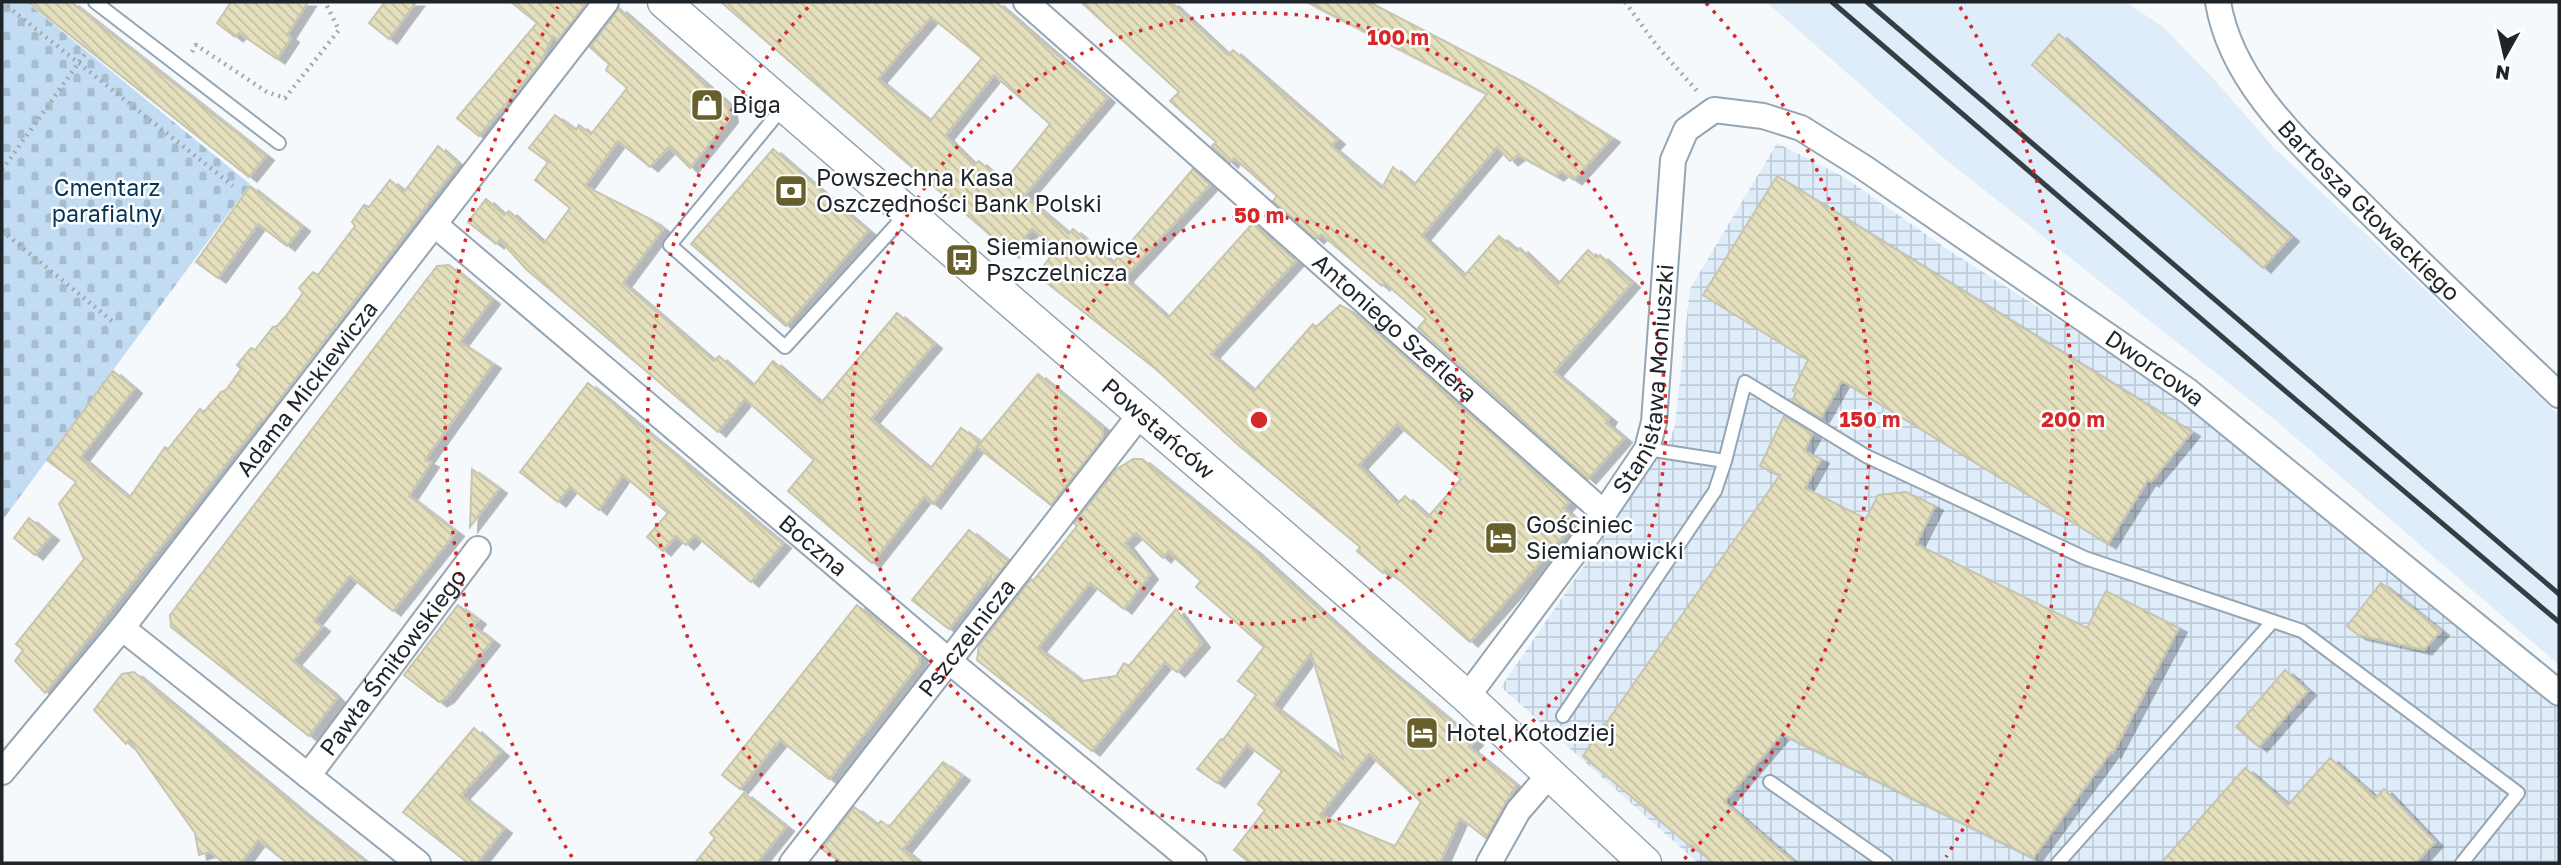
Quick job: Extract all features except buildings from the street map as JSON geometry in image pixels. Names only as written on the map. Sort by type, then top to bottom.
[{"type":"street","name":"Adama Mickiewicza","points":[[2,772],[122,628],[606,2]]},
{"type":"street","name":"Powstańców","points":[[664,2],[1142,412],[1467,697],[1645,863]]},
{"type":"street","name":"Antoniego Szeflera","points":[[1027,2],[1604,513]]},
{"type":"street","name":"Bartosza Głowackiego","points":[[2218,2],[2230,45],[2246,75],[2272,111],[2423,267],[2559,394]]},
{"type":"street","name":"Stanisława Moniuszki","points":[[1467,697],[1604,513],[1647,449],[1654,422],[1673,160],[1686,130],[1714,110]]},
{"type":"street","name":"Dworcowa","points":[[1714,110],[1763,116],[1801,128],[1908,198],[2188,391],[2559,693]]},
{"type":"street","name":"Boczna","points":[[434,224],[949,661],[1194,863]]},
{"type":"street","name":"Pszczelnicza","points":[[792,863],[1142,412]]},
{"type":"street","name":"Pawła Śmiłowskiego","points":[[308,776],[478,550]]},
{"type":"street","name":"Pawła Śmiłowskiego","points":[[122,628],[418,863]]},
{"type":"street","points":[[1489,863],[1518,811],[1550,774]]},
{"type":"lane","points":[[94,2],[279,143]]},
{"type":"lane","points":[[784,106],[670,245],[786,347],[907,213]]},
{"type":"lane","points":[[1563,716],[1714,491],[1725,461],[1745,382],[1866,457],[2085,558],[2302,631],[2518,793],[2462,863]]},
{"type":"lane","points":[[1647,449],[1725,461]]},
{"type":"lane","points":[[2058,863],[2273,621]]},
{"type":"lane","points":[[1770,782],[1885,863]]},
{"type":"path","points":[[2,2],[233,186]]},
{"type":"path","points":[[182,69],[196,45],[267,92],[285,98],[339,30],[325,2]]},
{"type":"path","points":[[1625,2],[1657,46],[1714,110]]},
{"type":"path","points":[[2,170],[87,51]]},
{"type":"path","points":[[2,231],[111,321]]},
{"type":"shaded area","points":[[1766,2],[2125,2],[2162,26],[2213,78],[2272,146],[2559,415],[2559,665],[2274,419],[1945,159]]},
{"type":"shaded area","points":[[1777,143],[1844,177],[1947,249],[2177,396],[2559,709],[2559,863],[1698,863],[1501,687],[1670,440],[1675,425],[1690,289]]},
{"type":"green space","name":"Cmentarz parafialny","points":[[2,2],[26,2],[250,184],[2,521]]},
{"type":"railway","points":[[1832,2],[2559,622]]},
{"type":"railway","points":[[1867,2],[2559,594]]},
{"type":"place","name":"Biga","points":[[707,105]]},
{"type":"place","name":"Powszechna Kasa Oszczędności Bank Polski","points":[[791,191]]},
{"type":"place","name":"Siemianowice Pszczelnicza","points":[[962,260]]},
{"type":"place","name":"Gościniec Siemianowicki","points":[[1501,538]]},
{"type":"place","name":"Hotel Kołodziej","points":[[1422,733]]}]
